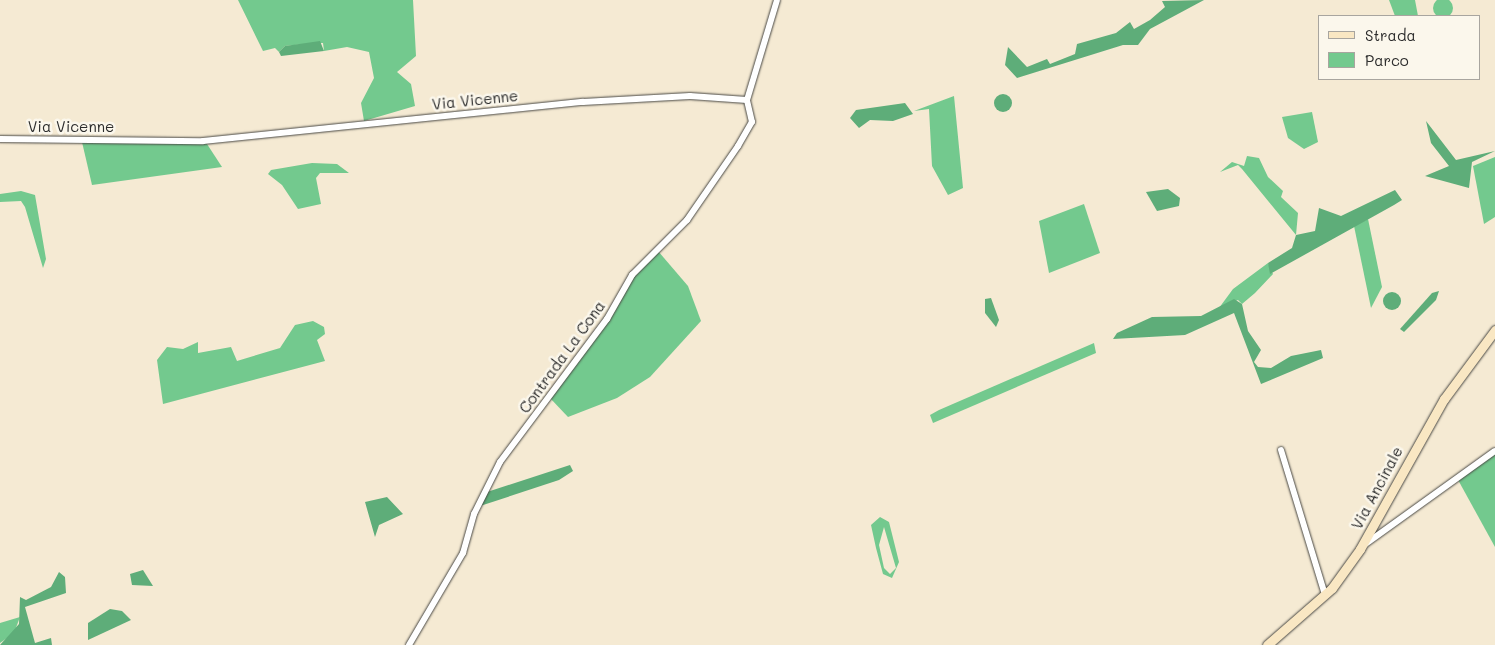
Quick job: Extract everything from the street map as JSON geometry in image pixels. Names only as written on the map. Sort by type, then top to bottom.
[{"type":"main road","name":"Via Ancinale","points":[[1267,645],[1325,595],[1360,548],[1444,399],[1495,330]]},
{"type":"street","points":[[747,100],[777,0]]},
{"type":"street","name":"Via Vicenne","points":[[0,139],[204,141],[583,102],[690,96],[747,100]]},
{"type":"street","name":"Contrada La Cona","points":[[409,645],[463,553],[474,514],[500,462],[607,319],[632,275],[687,220],[738,146],[752,122],[747,100]]},
{"type":"street","points":[[1281,450],[1325,595]]},
{"type":"street","points":[[1360,548],[1495,451]]},
{"type":"green space","points":[[1439,-1],[1447,-1],[1453,8],[1450,15],[1436,15],[1434,12],[1434,4]]},
{"type":"green space","points":[[238,0],[413,0],[416,56],[397,72],[411,84],[415,106],[364,121],[361,103],[374,78],[369,52],[347,47],[324,51],[323,43],[285,46],[279,52],[275,48],[263,51]]},
{"type":"green space","points":[[1204,0],[1150,29],[1138,45],[1123,45],[1017,78],[1005,65],[1008,47],[1027,67],[1047,59],[1050,64],[1075,54],[1077,44],[1116,33],[1130,22],[1134,29],[1150,20],[1165,7],[1162,1]]},
{"type":"green space","points":[[1389,0],[1415,0],[1418,15],[1395,15]]},
{"type":"green space","points":[[320,41],[324,51],[281,56],[279,52],[285,46]]},
{"type":"green space","points":[[999,94],[1007,94],[1012,99],[1010,110],[999,112],[994,107],[994,99]]},
{"type":"green space","points":[[954,96],[963,188],[948,195],[932,166],[929,109],[914,111]]},
{"type":"green space","points":[[905,103],[913,114],[893,121],[870,120],[859,128],[850,118],[856,110]]},
{"type":"green space","points":[[1312,112],[1318,142],[1304,149],[1288,138],[1282,117]]},
{"type":"green space","points":[[1426,121],[1456,160],[1495,151],[1472,162],[1469,188],[1425,176],[1449,166],[1431,143]]},
{"type":"green space","points":[[82,142],[207,144],[222,167],[92,185]]},
{"type":"green space","points":[[1247,156],[1259,158],[1268,177],[1283,191],[1281,197],[1298,213],[1296,235],[1238,165],[1220,172],[1232,162],[1244,166]]},
{"type":"green space","points":[[1495,157],[1495,217],[1484,224],[1473,166]]},
{"type":"green space","points":[[312,163],[337,164],[349,173],[320,173],[316,178],[321,204],[298,209],[282,185],[268,174],[271,170]]},
{"type":"green space","points":[[1168,189],[1180,198],[1179,206],[1157,211],[1146,192]]},
{"type":"green space","points":[[1395,190],[1402,200],[1270,274],[1268,263],[1292,248],[1296,235],[1315,231],[1319,208],[1341,216]]},
{"type":"green space","points":[[21,191],[35,195],[46,259],[43,268],[25,207],[21,201],[0,202],[0,194]]},
{"type":"green space","points":[[1084,204],[1100,253],[1049,273],[1039,221]]},
{"type":"green space","points":[[1368,219],[1382,287],[1371,308],[1354,226]]},
{"type":"green space","points":[[658,251],[688,286],[701,321],[650,377],[617,398],[568,417],[550,398],[636,274]]},
{"type":"green space","points":[[1268,263],[1273,274],[1255,293],[1242,304],[1238,300],[1219,308],[1233,289]]},
{"type":"green space","points":[[1439,291],[1436,300],[1404,332],[1400,329],[1432,293]]},
{"type":"green space","points":[[1388,292],[1396,292],[1401,297],[1399,308],[1388,310],[1383,305],[1383,297]]},
{"type":"green space","points":[[991,298],[999,320],[996,327],[985,313],[985,299]]},
{"type":"green space","points":[[1234,299],[1242,304],[1248,331],[1261,350],[1254,362],[1258,367],[1271,368],[1291,356],[1321,350],[1323,358],[1261,384],[1234,313],[1185,335],[1113,339],[1117,333],[1152,317],[1201,316]]},
{"type":"green space","points":[[313,321],[324,327],[325,334],[317,340],[325,361],[163,404],[157,360],[167,347],[183,349],[198,342],[198,353],[231,347],[237,361],[280,348],[295,325]]},
{"type":"green space","points":[[1094,343],[1096,353],[933,423],[930,415],[939,410]]},
{"type":"green space","points":[[1495,452],[1495,547],[1457,478]]},
{"type":"green space","points":[[570,465],[573,471],[559,480],[477,507],[487,492]]},
{"type":"green space","points":[[387,497],[403,514],[379,525],[375,537],[365,502]]},
{"type":"green space","points":[[880,517],[889,522],[899,562],[892,578],[883,574],[871,525]],"holes":[[[884,527],[896,568],[890,574],[884,568],[879,545]]]},
{"type":"green space","points":[[143,570],[153,586],[132,585],[130,574]]},
{"type":"green space","points":[[59,572],[65,577],[66,593],[25,607],[35,643],[51,638],[52,645],[0,645],[19,624],[20,597],[26,600],[51,587]]},
{"type":"green space","points":[[110,609],[122,611],[131,620],[88,640],[88,623]]},
{"type":"green space","points":[[20,617],[14,633],[0,643],[0,623]]}]
